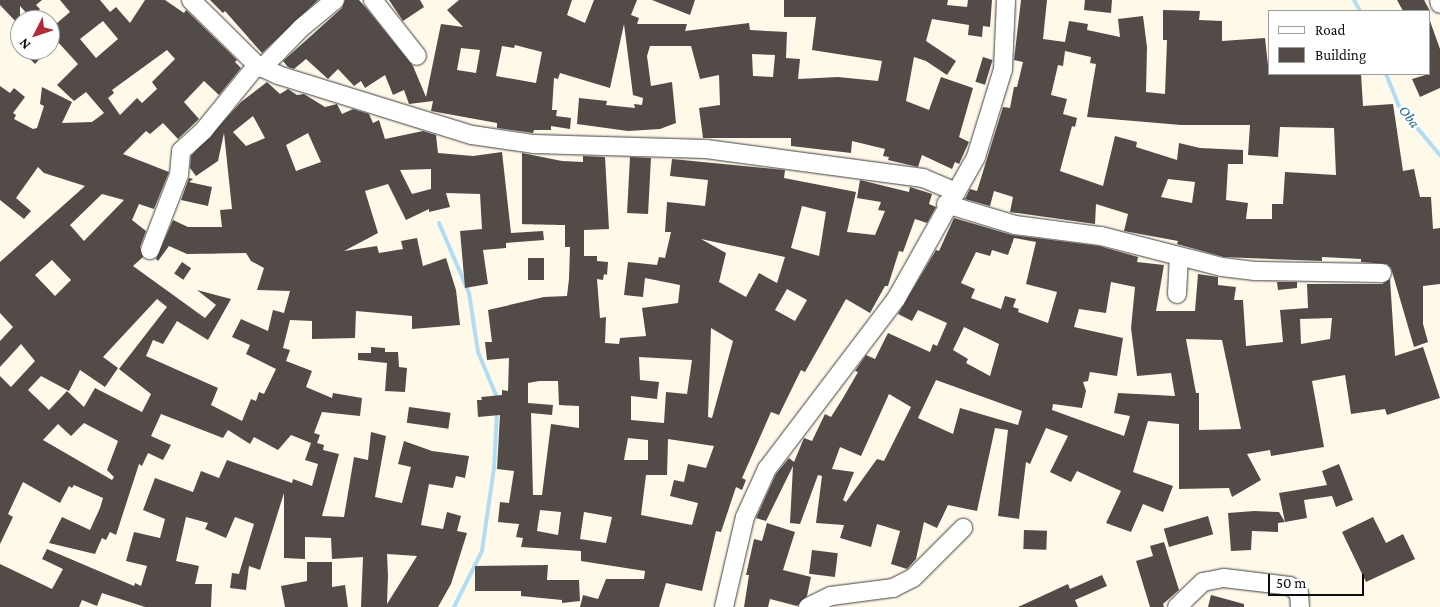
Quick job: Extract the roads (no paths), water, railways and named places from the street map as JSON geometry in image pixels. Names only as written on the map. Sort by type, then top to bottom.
[{"type":"street","points":[[191,0],[260,66],[307,86],[497,141],[706,149],[922,178],[950,197],[1015,225],[1101,236],[1179,258],[1257,271],[1382,273]]},
{"type":"street","points":[[150,250],[179,175],[181,151],[204,130],[260,66],[300,28],[335,0]]},
{"type":"street","points":[[374,0],[417,56]]},
{"type":"street","points":[[724,607],[745,516],[767,469],[896,298],[950,197],[976,157],[1003,69],[1006,0]]},
{"type":"street","points":[[1439,0],[1440,4]]},
{"type":"street","points":[[1176,294],[1179,258]]},
{"type":"street","points":[[808,607],[831,596],[893,588],[913,578],[963,528]]},
{"type":"street","points":[[1177,607],[1203,582],[1224,578],[1290,586],[1298,592],[1300,607]]},
{"type":"waterway","name":"Oba","points":[[1354,0],[1359,10]]},
{"type":"waterway","name":"Oba","points":[[1386,75],[1399,106],[1440,155]]},
{"type":"waterway","points":[[439,223],[469,293],[478,352],[498,400]]},
{"type":"waterway","points":[[454,607],[482,551],[494,468],[497,412]]}]
